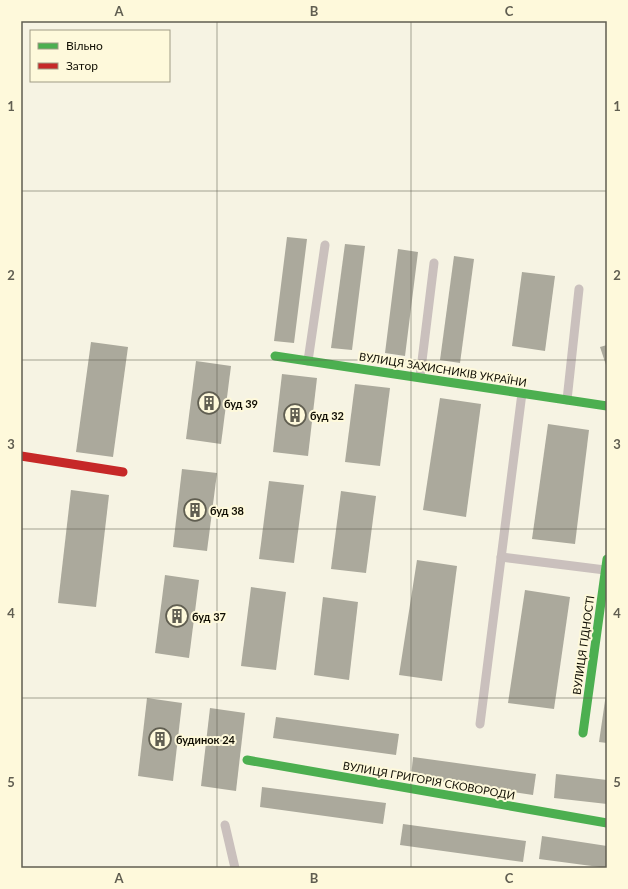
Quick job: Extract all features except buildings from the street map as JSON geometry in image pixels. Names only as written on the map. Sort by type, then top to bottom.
[{"type":"street","name":"ВУЛИЦЯ ЗАХИСНИКІВ УКРАЇНИ","points":[[275,356],[607,406]]},
{"type":"street","points":[[21,456],[123,472]]},
{"type":"street","name":"ВУЛИЦЯ ГІДНОСТІ","points":[[583,733],[607,559]]},
{"type":"street","name":"ВУЛИЦЯ ГРИГОРІЯ СКОВОРОДИ","points":[[247,760],[607,824]]},
{"type":"lane","points":[[308,360],[325,245]]},
{"type":"lane","points":[[420,377],[434,263]]},
{"type":"lane","points":[[566,400],[579,288]]},
{"type":"lane","points":[[480,724],[522,393]]},
{"type":"lane","points":[[501,557],[606,570]]},
{"type":"lane","points":[[225,825],[235,868]]},
{"type":"traffic: fast","points":[[275,356],[607,406]]},
{"type":"traffic: fast","points":[[583,733],[607,559]]},
{"type":"traffic: fast","points":[[247,760],[607,823]]},
{"type":"traffic: jam","points":[[21,456],[123,472]]},
{"type":"place","name":"буд 39","points":[[209,403]]},
{"type":"place","name":"буд 32","points":[[295,415]]},
{"type":"place","name":"буд 38","points":[[195,510]]},
{"type":"place","name":"буд 37","points":[[177,616]]},
{"type":"place","name":"будинок 24","points":[[160,739]]}]
